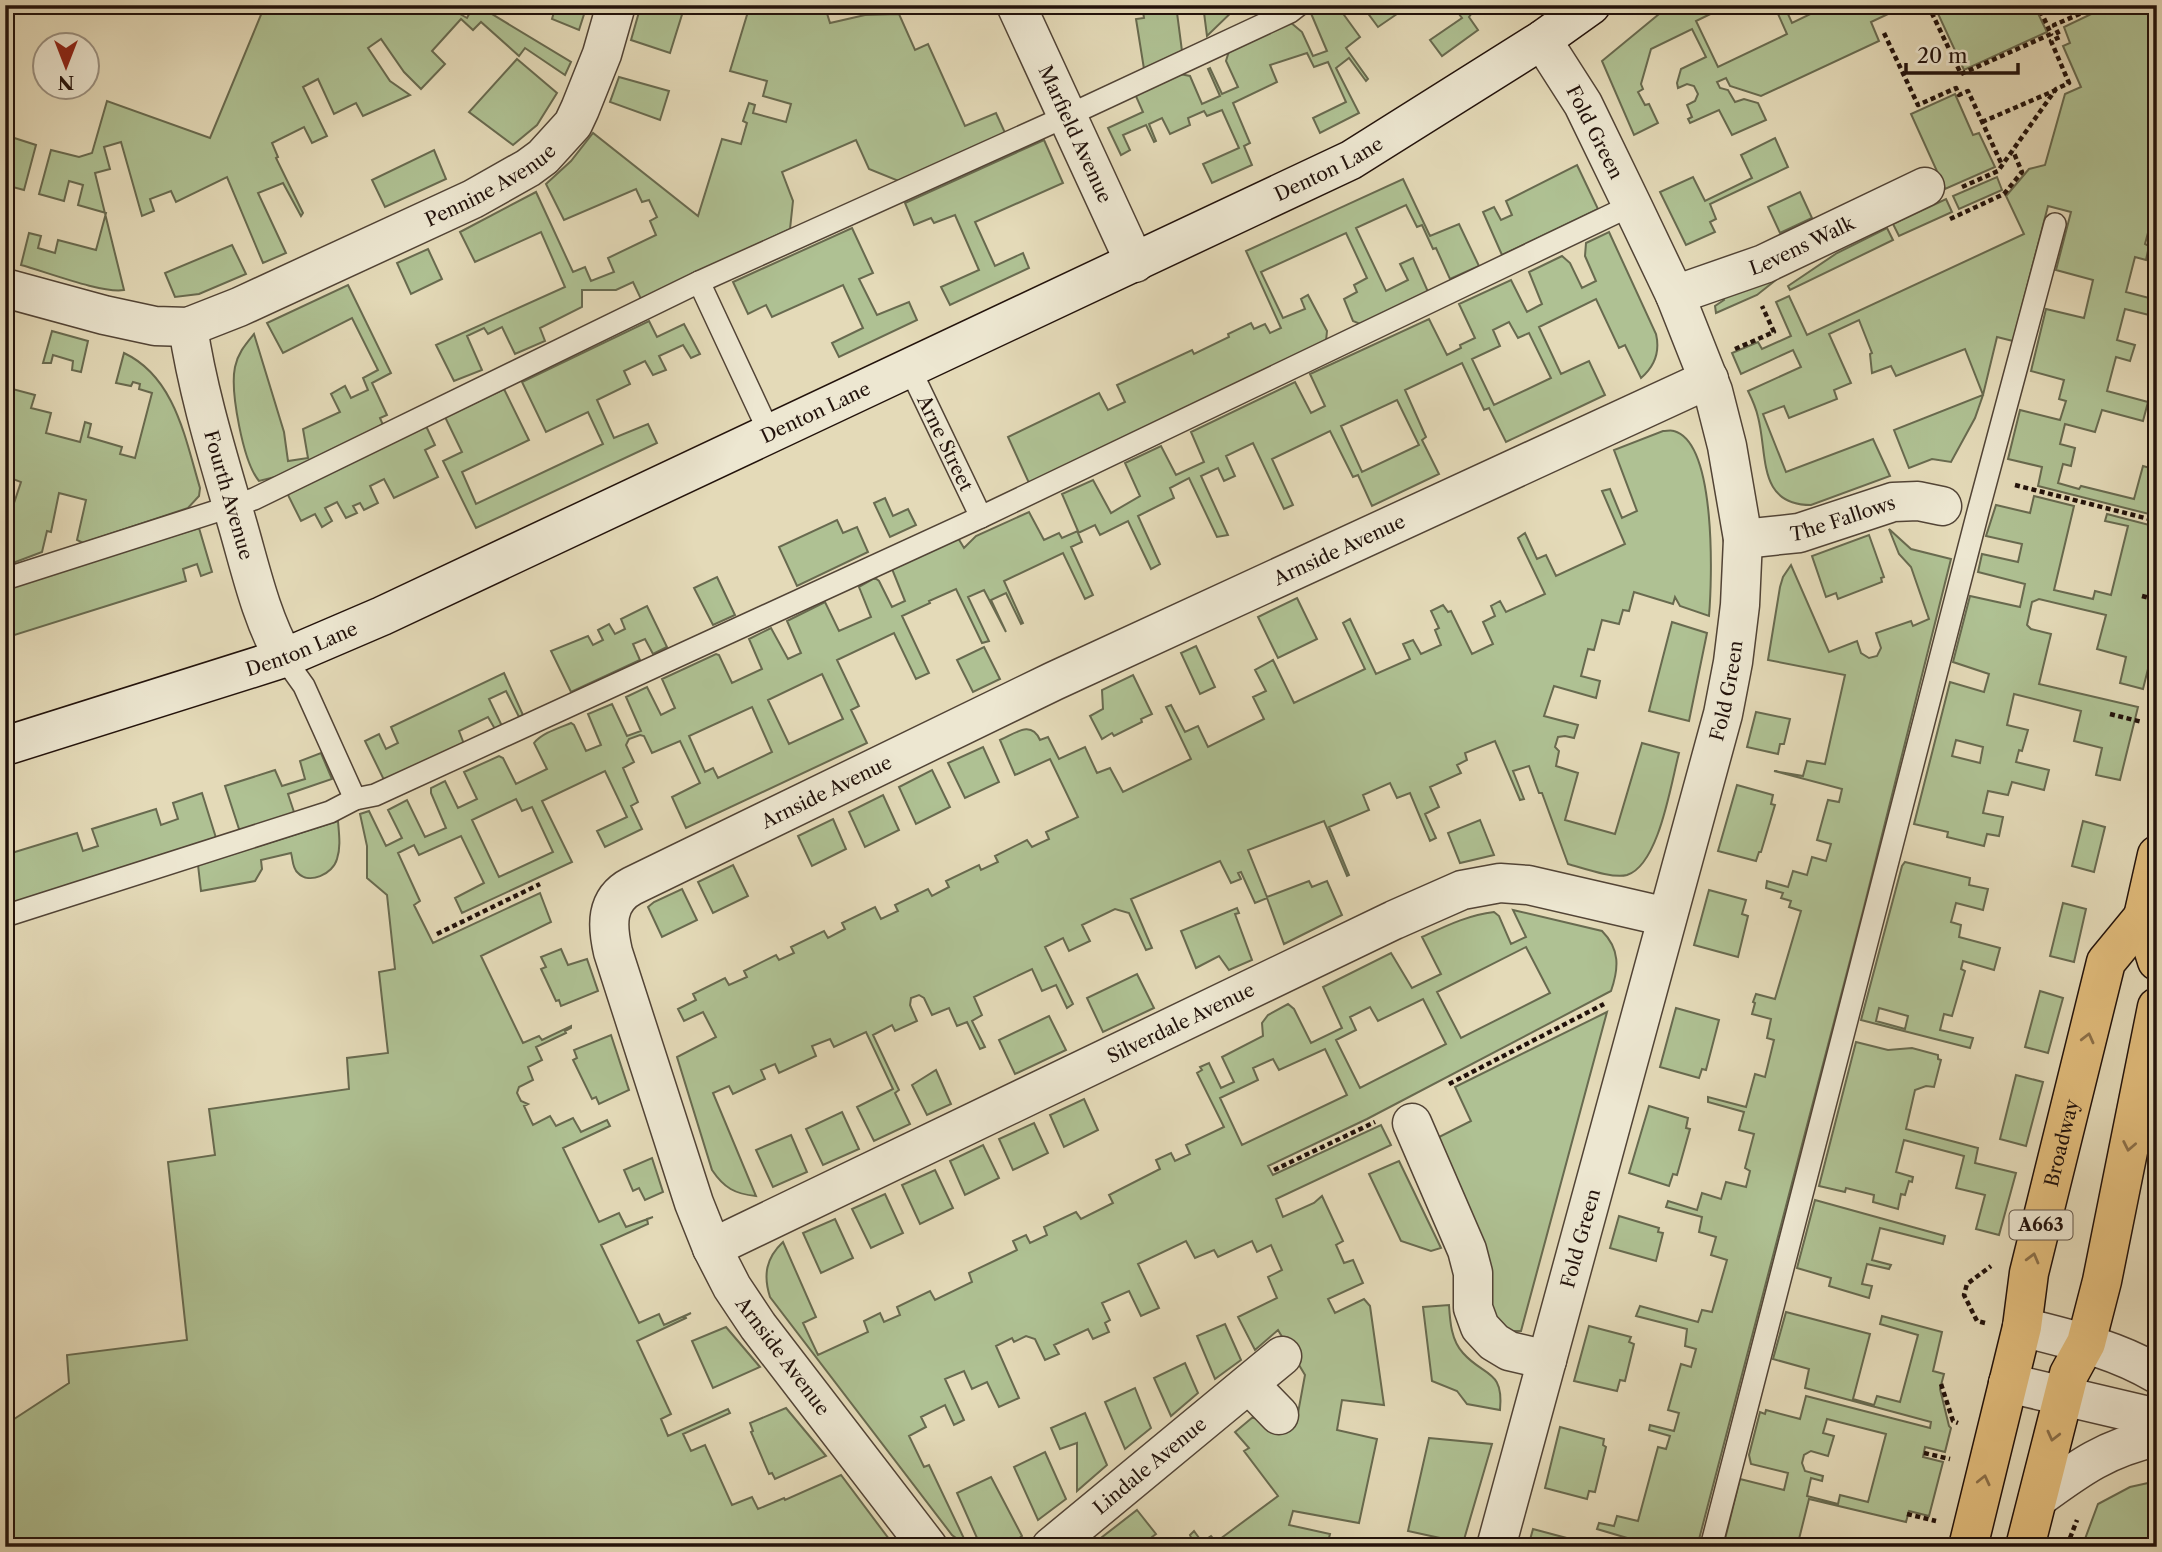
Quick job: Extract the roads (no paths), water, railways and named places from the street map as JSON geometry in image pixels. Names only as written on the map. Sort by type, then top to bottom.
[{"type":"highway","name":"Broadway","points":[[1968,1547],[2008,1382],[2004,1325],[2029,1273],[2106,962],[2144,916],[2157,855]]},
{"type":"highway","name":"Broadway","points":[[2144,916],[2157,961]]},
{"type":"highway","points":[[2025,1547],[2069,1374],[2086,1343],[2102,1281],[2157,1007]]},
{"type":"street","name":"Pennine Avenue","points":[[188,327],[211,320],[473,199],[543,157],[572,124],[580,110],[590,88],[616,5]]},
{"type":"street","name":"Marfield Avenue","points":[[1016,5],[1135,263]]},
{"type":"street","name":"Denton Lane","points":[[5,747],[284,658],[406,604],[910,369],[1351,160],[1542,40],[1591,5]]},
{"type":"street","name":"Fold Green","points":[[1496,1547],[1723,714],[1740,605],[1743,539],[1727,446],[1718,366],[1675,295],[1583,104],[1542,40]]},
{"type":"street","name":"Levens Walk","points":[[1675,295],[1764,264],[1942,187]]},
{"type":"street","points":[[5,288],[122,320],[155,326],[188,327]]},
{"type":"street","name":"Fourth Avenue","points":[[188,327],[200,390],[232,506],[269,631],[284,658]]},
{"type":"street","name":"Arnside Avenue","points":[[928,1547],[758,1326],[732,1287],[712,1248],[694,1203],[612,952],[607,927],[612,908],[624,890],[1100,659],[1718,366]]},
{"type":"street","name":"The Fallows","points":[[1743,539],[1799,533],[1893,502],[1917,501],[1942,506]]},
{"type":"street","name":"Silverdale Avenue","points":[[712,1248],[1394,920],[1462,890],[1500,883],[1528,885],[1667,917]]},
{"type":"street","points":[[1399,1120],[1467,1250],[1474,1273],[1473,1308],[1480,1327],[1494,1342],[1508,1351],[1547,1360]]},
{"type":"street","points":[[2004,1325],[2086,1343],[2115,1353],[2157,1374]]},
{"type":"street","name":"Lindale Avenue","points":[[1051,1547],[1282,1356]]},
{"type":"street","points":[[2008,1382],[2157,1418]]},
{"type":"street","points":[[1249,1384],[1279,1415]]},
{"type":"street","points":[[2038,1498],[2101,1454],[2128,1443],[2157,1437]]},
{"type":"lane","points":[[5,579],[254,499],[699,282],[1067,116],[1290,12],[1299,5]]},
{"type":"lane","points":[[5,916],[330,812],[355,799],[374,795],[981,517],[1632,205]]},
{"type":"lane","points":[[1711,1547],[2055,224]]},
{"type":"lane","points":[[699,282],[770,434]]},
{"type":"lane","name":"Arne Street","points":[[910,369],[981,517]]},
{"type":"lane","points":[[284,658],[304,686],[355,799]]}]
